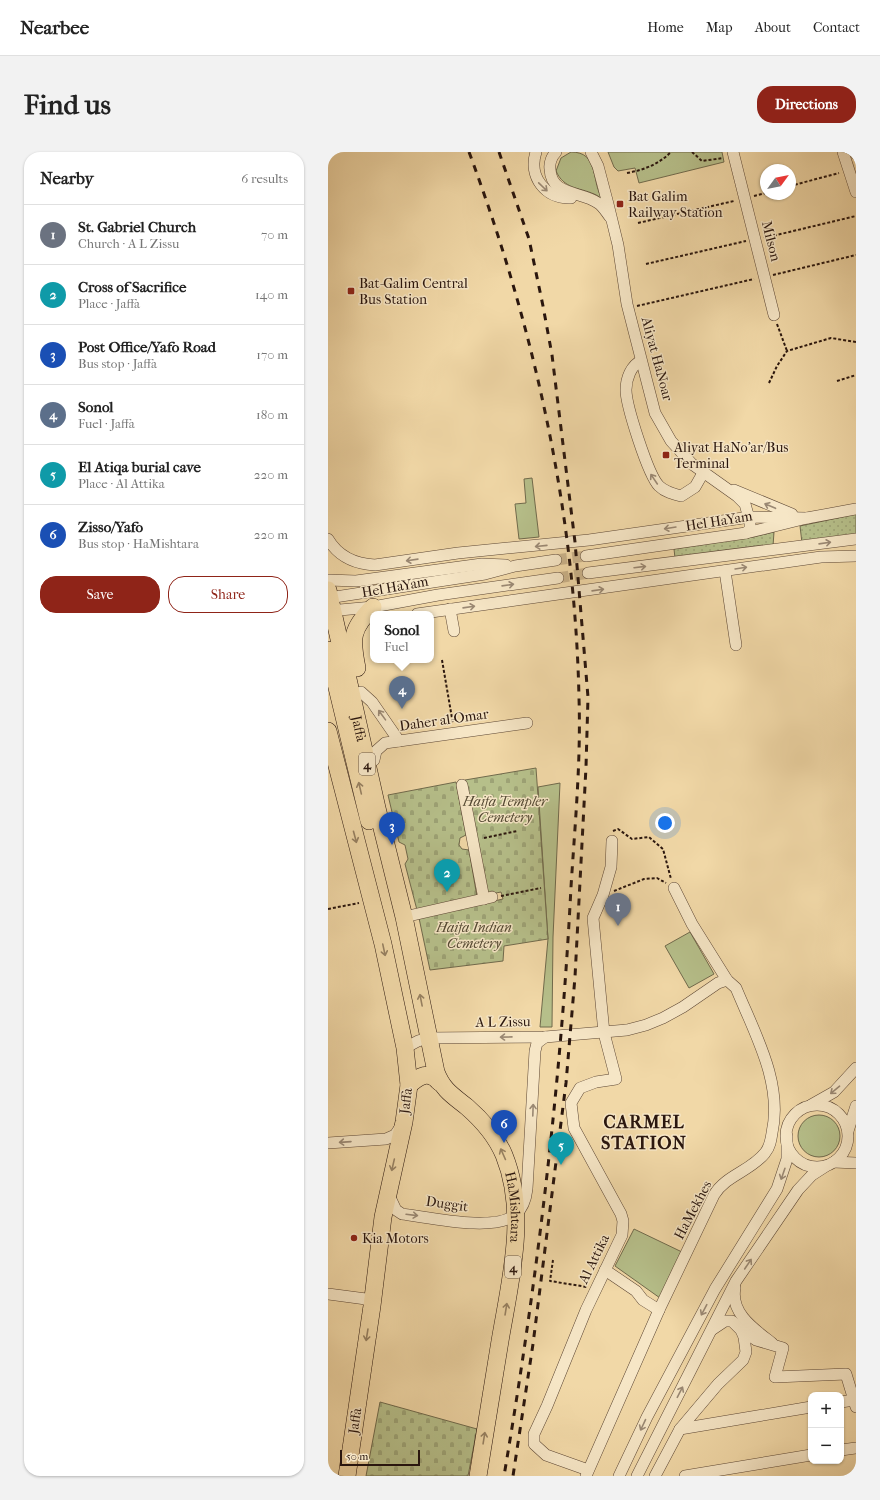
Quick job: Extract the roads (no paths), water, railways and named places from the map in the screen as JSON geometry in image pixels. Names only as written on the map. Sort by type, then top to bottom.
[{"type":"highway","name":"Jaffa","points":[[331,603],[377,808],[404,917],[428,1038],[439,1082]]},
{"type":"highway","points":[[370,615],[353,637],[352,647],[374,760],[377,808]]},
{"type":"highway","points":[[328,650],[372,833],[395,904],[404,917]]},
{"type":"highway","name":"Jaffa","points":[[328,731],[372,900],[405,1048],[409,1085],[404,1122],[387,1190],[348,1476]]},
{"type":"highway","points":[[409,1085],[425,1074],[431,1075],[439,1082]]},
{"type":"highway","name":"HaMishtara","points":[[439,1082],[478,1118],[496,1141],[510,1172],[514,1194],[515,1215],[513,1263],[478,1476]]},
{"type":"street","points":[[536,152],[533,164],[534,172],[539,184],[548,192],[563,198],[586,198]]},
{"type":"street","points":[[556,152],[549,166],[550,173],[555,184],[561,189],[598,203],[612,221]]},
{"type":"street","name":"Aliyat HaNoar","points":[[591,152],[598,166],[618,245],[627,304],[656,413],[663,429],[681,453],[703,473],[742,501],[750,517]]},
{"type":"street","points":[[843,152],[856,190]]},
{"type":"street","name":"Milson","points":[[733,154],[774,315]]},
{"type":"street","points":[[642,361],[634,366],[631,371],[626,390],[641,447],[651,476],[666,491],[681,496],[695,487],[703,473]]},
{"type":"street","name":"Aliyat HaNoar","points":[[717,482],[782,511],[807,518]]},
{"type":"street","name":"Hel HaYam","points":[[586,556],[746,533],[807,518],[856,509]]},
{"type":"street","points":[[328,539],[336,550],[350,560],[364,565],[375,565],[458,553],[589,540],[750,517],[807,518]]},
{"type":"street","points":[[746,533],[750,529],[750,517]]},
{"type":"street","points":[[588,573],[856,539]]},
{"type":"street","points":[[775,550],[821,557],[853,558]]},
{"type":"street","points":[[434,611],[821,557]]},
{"type":"street","name":"Hel HaYam","points":[[331,603],[485,574],[515,566],[556,560]]},
{"type":"street","name":"Hel HaYam","points":[[328,580],[356,581],[482,564],[515,566]]},
{"type":"street","points":[[725,571],[736,645]]},
{"type":"street","name":"Hel HaYam","points":[[384,611],[438,595],[558,578]]},
{"type":"street","points":[[331,603],[370,615]]},
{"type":"street","name":"Hel HaYam","points":[[331,603],[370,615]]},
{"type":"street","points":[[450,609],[454,631]]},
{"type":"street","points":[[361,692],[372,702],[398,741]]},
{"type":"street","name":"Daher al-Omar","points":[[374,760],[376,751],[382,745],[398,741],[527,723]]},
{"type":"street","points":[[328,768],[336,777],[343,791]]},
{"type":"street","points":[[404,917],[488,898],[473,841],[462,785]]},
{"type":"street","points":[[604,1033],[593,918],[603,895],[611,867],[612,841]]},
{"type":"street","name":"HaMekhes","points":[[587,1473],[659,1310],[719,1187],[725,1181],[742,1172],[758,1160],[770,1145],[773,1130],[775,1114],[772,1082],[768,1067],[736,988],[727,980],[692,924],[674,888]]},
{"type":"street","name":"A L Zissu","points":[[405,1048],[418,1041],[428,1038],[545,1037],[604,1033],[646,1025],[683,1007],[718,983],[727,980]]},
{"type":"street","name":"Al Attika","points":[[587,1473],[546,1455],[537,1448],[533,1439],[535,1428],[547,1406],[586,1310],[622,1235],[623,1220],[574,1128],[571,1103],[580,1088],[596,1082],[616,1079],[604,1033]]},
{"type":"street","points":[[524,1037],[532,1044],[535,1051]]},
{"type":"street","points":[[515,1215],[523,1205],[527,1190],[535,1051],[537,1043],[545,1037]]},
{"type":"street","points":[[619,1476],[647,1417],[722,1278],[778,1189],[787,1159],[788,1126],[793,1117],[800,1110],[834,1092],[856,1068]]},
{"type":"street","points":[[809,1106],[823,1106],[832,1109],[845,1122],[848,1133],[856,1144]]},
{"type":"street","points":[[637,1476],[736,1281],[798,1190],[812,1175],[830,1164],[844,1151],[856,1106]]},
{"type":"street","points":[[328,1143],[389,1139],[398,1132],[404,1122]]},
{"type":"street","points":[[787,1136],[788,1145],[792,1154],[799,1161],[808,1165],[817,1167],[830,1164],[856,1163]]},
{"type":"street","name":"Duggit","points":[[387,1190],[395,1209],[402,1214],[486,1224],[515,1215]]},
{"type":"street","points":[[605,1270],[636,1291],[643,1300],[659,1310]]},
{"type":"street","points":[[722,1278],[718,1291],[723,1307],[732,1321],[741,1330],[756,1340],[783,1348],[775,1377],[846,1374],[855,1403],[844,1402]]},
{"type":"street","points":[[736,1281],[734,1295],[740,1314],[775,1346]]},
{"type":"street","points":[[328,1294],[366,1299],[372,1306]]},
{"type":"street","points":[[712,1330],[725,1321],[732,1321]]},
{"type":"street","points":[[741,1330],[746,1352],[743,1360]]},
{"type":"street","points":[[655,1476],[680,1429],[718,1384],[743,1360],[760,1349],[775,1346]]},
{"type":"street","points":[[680,1429],[808,1408]]},
{"type":"street","points":[[844,1450],[856,1448]]},
{"type":"street","points":[[685,1476],[808,1456]]},
{"type":"tunnel","points":[[556,560],[586,556]]},
{"type":"tunnel","points":[[558,578],[588,573]]},
{"type":"railway","points":[[469,152],[513,285],[547,420],[560,489],[569,558],[576,628],[579,698],[577,792],[567,961],[554,1109],[537,1256],[504,1476]]},
{"type":"railway","points":[[499,152],[529,239],[552,355],[575,542],[588,697],[586,767],[575,977],[566,1083],[533,1344],[513,1476]]},
{"type":"place","name":"Bat Galim Railway Station","points":[[620,204]]},
{"type":"place","name":"Bat-Galim Central Bus Station","points":[[351,291]]},
{"type":"place","name":"Aliyat HaNo'ar/Bus Terminal","points":[[666,455]]},
{"type":"place","name":"Sonol","points":[[402,709]]},
{"type":"place","name":"Post Office/Yafo Road","points":[[392,845]]},
{"type":"place","name":"Cross of Sacrifice","points":[[447,892]]},
{"type":"place","name":"St. Gabriel Church","points":[[618,926]]},
{"type":"place","name":"Zisso/Yafo","points":[[504,1143]]},
{"type":"place","name":"El Atiqa burial cave","points":[[561,1165]]},
{"type":"place","name":"Kia Motors","points":[[354,1238]]},
{"type":"district","name":"CARMEL STATION","points":[[644,1132]]},
{"type":"park label","name":"Haifa Templer Cemetery","points":[[505,810]]},
{"type":"park label","name":"Haifa Indian Cemetery","points":[[474,936]]}]
